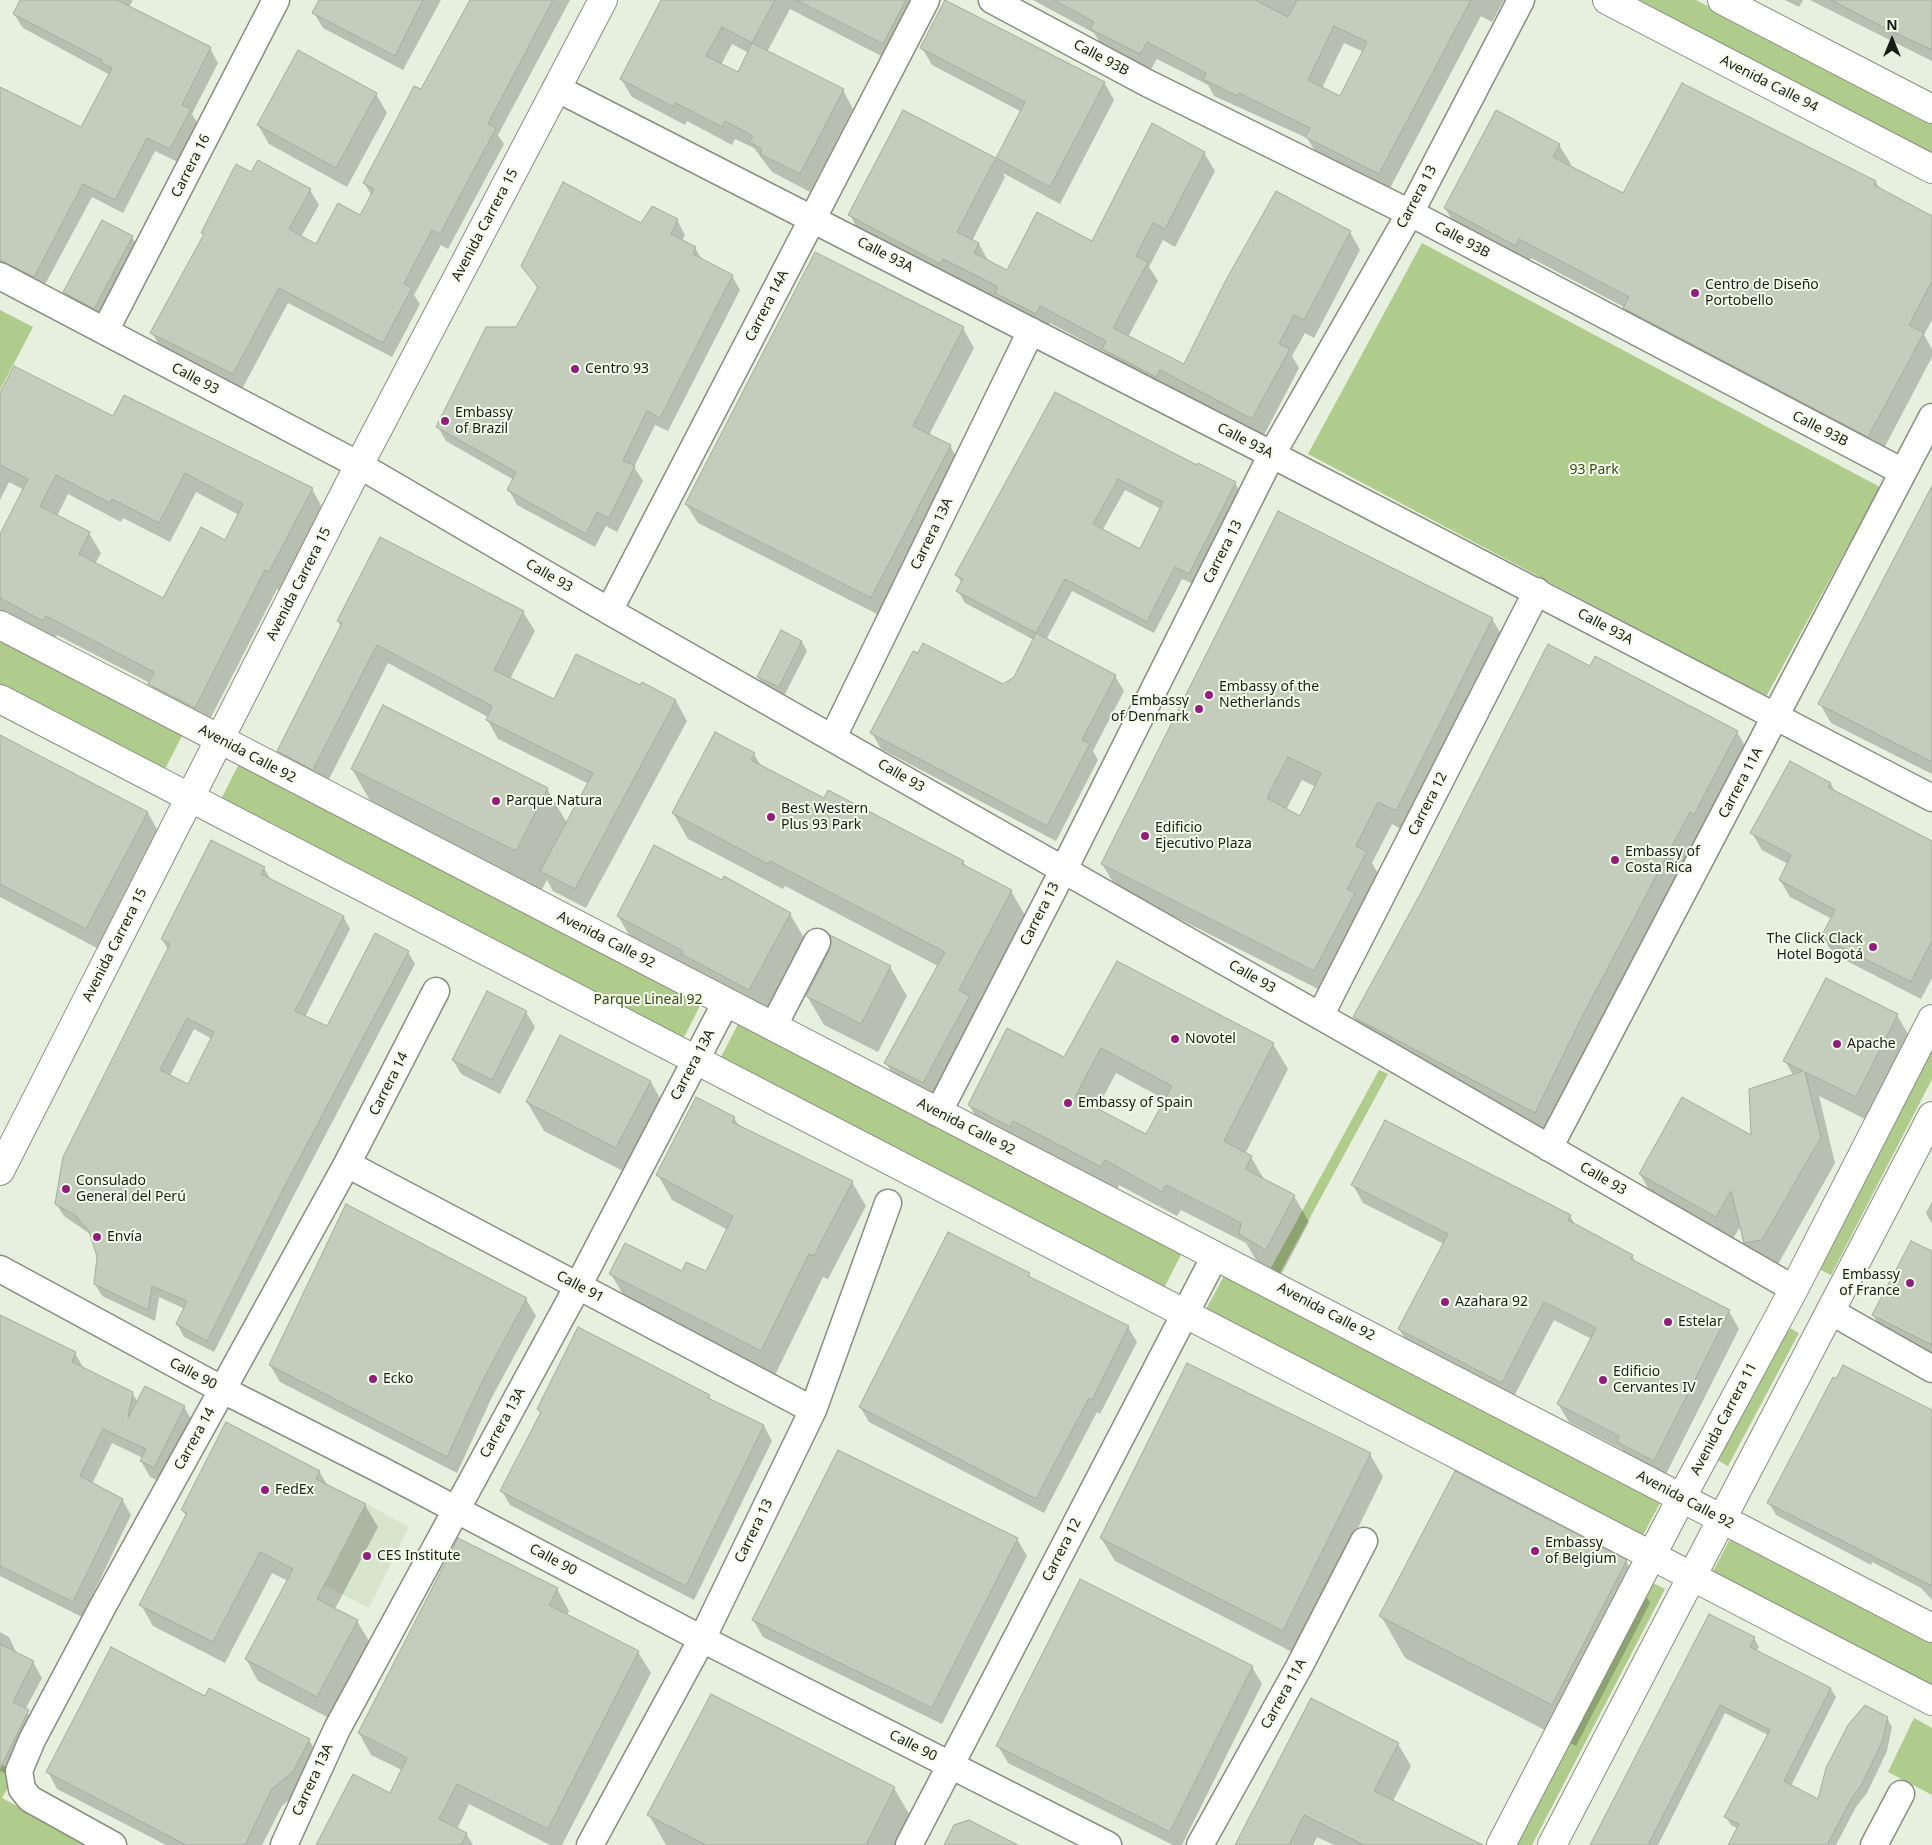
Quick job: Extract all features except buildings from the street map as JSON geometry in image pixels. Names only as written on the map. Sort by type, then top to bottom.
[{"type":"main road","name":"Avenida Carrera 15","points":[[0,1171],[359,466],[602,0]]},
{"type":"main road","name":"Avenida Calle 94","points":[[1606,0],[1932,169]]},
{"type":"main road","points":[[1722,0],[1932,109]]},
{"type":"main road","name":"Avenida Calle 92","points":[[0,625],[1932,1628]]},
{"type":"main road","points":[[0,698],[1932,1701]]},
{"type":"main road","name":"Avenida Carrera 11","points":[[1501,1845],[1682,1497],[1794,1289],[1932,1019]]},
{"type":"main road","points":[[1552,1845],[1932,1116]]},
{"type":"street","name":"Carrera 16","points":[[105,331],[276,0]]},
{"type":"street","name":"Carrera 14A","points":[[610,611],[926,0]]},
{"type":"street","name":"Calle 93B","points":[[992,0],[1147,82],[1410,213],[1903,472]]},
{"type":"street","name":"Carrera 13","points":[[938,1112],[1063,870],[1272,454],[1410,213],[1521,0]]},
{"type":"street","name":"Calle 93A","points":[[556,88],[1272,454],[1932,798]]},
{"type":"street","name":"Calle 93","points":[[0,276],[359,466],[1794,1289]]},
{"type":"street","name":"Carrera 13A","points":[[833,737],[1031,331]]},
{"type":"street","name":"Carrera 11A","points":[[1549,1148],[1932,417]]},
{"type":"street","name":"Carrera 12","points":[[1320,1016],[1537,591]]},
{"type":"street","points":[[773,1026],[817,942]]},
{"type":"street","name":"Carrera 14","points":[[113,1845],[30,1799],[22,1789],[20,1771],[32,1740],[222,1390],[348,1164],[436,991]]},
{"type":"street","name":"Carrera 13A","points":[[284,1845],[337,1729],[578,1286],[726,1002]]},
{"type":"street","name":"Calle 91","points":[[348,1164],[813,1410]]},
{"type":"street","name":"Carrera 13","points":[[590,1845],[702,1639],[813,1410],[888,1203]]},
{"type":"street","name":"Carrera 12","points":[[910,1845],[1215,1256]]},
{"type":"street","name":"Calle 90","points":[[0,1269],[222,1390],[455,1509],[702,1639],[1108,1845]]},
{"type":"street","points":[[1830,1311],[1932,1369]]},
{"type":"street","name":"Carrera 11A","points":[[1200,1845],[1299,1666],[1364,1541]]},
{"type":"street","points":[[1874,1845],[1901,1794]]},
{"type":"shaded area","name":"CES Institute","points":[[366,1504],[409,1527],[369,1608],[324,1585]]},
{"type":"green space","points":[[1626,0],[1696,0],[1932,124],[1932,160]]},
{"type":"green space","name":"93 Park","points":[[1422,243],[1880,487],[1766,697],[1308,454]]},
{"type":"green space","points":[[0,310],[33,327],[0,390]]},
{"type":"green space","points":[[0,634],[185,730],[164,771],[0,686]]},
{"type":"green space","name":"Parque Lineal 92","points":[[240,762],[702,1002],[681,1043],[219,803]]},
{"type":"green space","name":"Parque Lineal 92","points":[[739,1022],[1183,1251],[1162,1292],[718,1063]]},
{"type":"green space","points":[[1932,1035],[1932,1079],[1831,1275],[1813,1266]]},
{"type":"green space","points":[[1379,1070],[1388,1074],[1275,1282],[1266,1277]]},
{"type":"green space","points":[[1226,1272],[1662,1499],[1641,1539],[1204,1313]]},
{"type":"green space","points":[[1784,1325],[1799,1333],[1728,1466],[1713,1458]]},
{"type":"green space","points":[[1731,1537],[1932,1643],[1932,1691],[1711,1575]]},
{"type":"green space","points":[[1647,1580],[1665,1589],[1532,1845],[1501,1845]]},
{"type":"green space","points":[[1914,1718],[1932,1728],[1932,1795],[1888,1772]]},
{"type":"green space","points":[[0,1764],[17,1772],[2,1798],[90,1845],[0,1845]]},
{"type":"place","name":"Centro de Diseño Portobello","points":[[1695,293]]},
{"type":"place","name":"Centro 93","points":[[575,369]]},
{"type":"place","name":"Embassy of Brazil","points":[[445,421]]},
{"type":"place","name":"Embassy of the Netherlands","points":[[1209,695]]},
{"type":"place","name":"Embassy of Denmark","points":[[1199,709]]},
{"type":"place","name":"Parque Natura","points":[[496,801]]},
{"type":"place","name":"Best Western Plus 93 Park","points":[[771,817]]},
{"type":"place","name":"Edificio Ejecutivo Plaza","points":[[1145,836]]},
{"type":"place","name":"Embassy of Costa Rica","points":[[1615,860]]},
{"type":"place","name":"The Click Clack Hotel Bogotá","points":[[1873,947]]},
{"type":"place","name":"Novotel","points":[[1175,1039]]},
{"type":"place","name":"Apache","points":[[1837,1044]]},
{"type":"place","name":"Embassy of Spain","points":[[1068,1103]]},
{"type":"place","name":"Consulado General del Perú","points":[[66,1189]]},
{"type":"place","name":"Envía","points":[[97,1237]]},
{"type":"place","name":"Embassy of France","points":[[1910,1283]]},
{"type":"place","name":"Azahara 92","points":[[1445,1302]]},
{"type":"place","name":"Estelar","points":[[1668,1322]]},
{"type":"place","name":"Ecko","points":[[373,1379]]},
{"type":"place","name":"Edificio Cervantes IV","points":[[1603,1380]]},
{"type":"place","name":"FedEx","points":[[265,1490]]},
{"type":"place","name":"Embassy of Belgium","points":[[1535,1551]]},
{"type":"place","name":"CES Institute","points":[[367,1556]]}]
